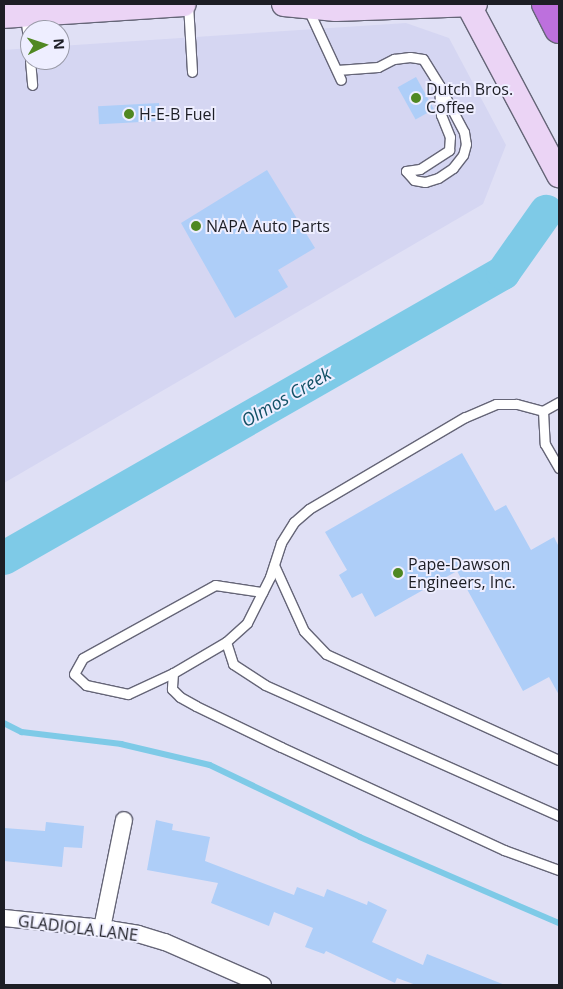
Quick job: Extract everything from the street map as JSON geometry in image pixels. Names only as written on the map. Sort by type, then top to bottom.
[{"type":"highway","points":[[546,4],[559,28]]},
{"type":"main road","points":[[13,12],[177,4]]},
{"type":"main road","points":[[468,4],[559,175]]},
{"type":"main road","points":[[296,5],[336,9],[475,4]]},
{"type":"street","points":[[102,928],[124,820]]},
{"type":"street","name":"GLADIOLA LANE","points":[[4,918],[102,928],[138,934],[164,942],[263,985]]},
{"type":"lane","points":[[177,4],[192,72]]},
{"type":"lane","points":[[296,5],[342,80]]},
{"type":"lane","points":[[13,12],[20,30]]},
{"type":"lane","points":[[337,70],[378,67],[394,59],[410,57],[424,59],[439,85],[464,132],[466,144],[464,155],[453,168],[438,178],[425,182],[414,180],[406,171],[420,169],[449,150],[450,137],[441,115],[439,85]]},
{"type":"lane","points":[[31,70],[32,85]]},
{"type":"lane","points":[[262,592],[215,585],[83,658],[74,674],[86,685],[128,694],[174,673],[226,642],[247,623],[262,592],[274,565],[281,543],[294,522],[309,509],[465,417],[496,404],[516,404],[543,411],[559,402]]},
{"type":"lane","points":[[543,411],[545,444],[559,470]]},
{"type":"lane","points":[[274,565],[304,631],[326,654],[559,760]]},
{"type":"lane","points":[[226,642],[233,664],[265,685],[559,816]]},
{"type":"lane","points":[[174,673],[172,688],[180,697],[196,706],[504,850],[559,870]]},
{"type":"shaded area","points":[[406,23],[449,38],[506,145],[483,204],[4,483],[4,50],[20,49],[20,70],[70,70],[70,45]]},
{"type":"building","name":"Dutch Bros. Coffee","points":[[416,77],[434,109],[416,120],[398,87]]},
{"type":"building","name":"H-E-B Fuel","points":[[159,103],[160,121],[99,124],[98,106]]},
{"type":"building","points":[[267,170],[315,248],[278,270],[288,287],[235,318],[181,223]]},
{"type":"building","name":"Pape-Dawson Engineers, Inc.","points":[[462,453],[495,511],[506,505],[531,550],[554,537],[559,547],[559,695],[549,677],[523,691],[457,571],[375,617],[362,593],[352,598],[339,575],[347,570],[325,532]]},
{"type":"building","points":[[156,820],[173,824],[172,830],[210,837],[205,861],[294,895],[297,887],[324,897],[327,889],[367,905],[368,901],[387,910],[372,942],[423,965],[427,954],[505,985],[416,985],[397,978],[395,983],[326,951],[324,954],[305,947],[313,928],[274,912],[269,926],[211,903],[218,883],[147,870]]},
{"type":"building","points":[[46,822],[84,826],[82,848],[64,847],[62,867],[4,861],[4,828],[45,831]]},
{"type":"waterway","name":"Olmos Creek","points":[[4,558],[503,273],[546,212]]},
{"type":"waterway","points":[[4,723],[22,732],[121,744],[210,765],[360,837],[559,923]]},
{"type":"place","name":"Dutch Bros. Coffee","points":[[416,98]]},
{"type":"place","name":"H-E-B Fuel","points":[[129,114]]},
{"type":"place","name":"NAPA Auto Parts","points":[[196,226]]},
{"type":"place","name":"Pape-Dawson Engineers, Inc.","points":[[398,573]]}]
